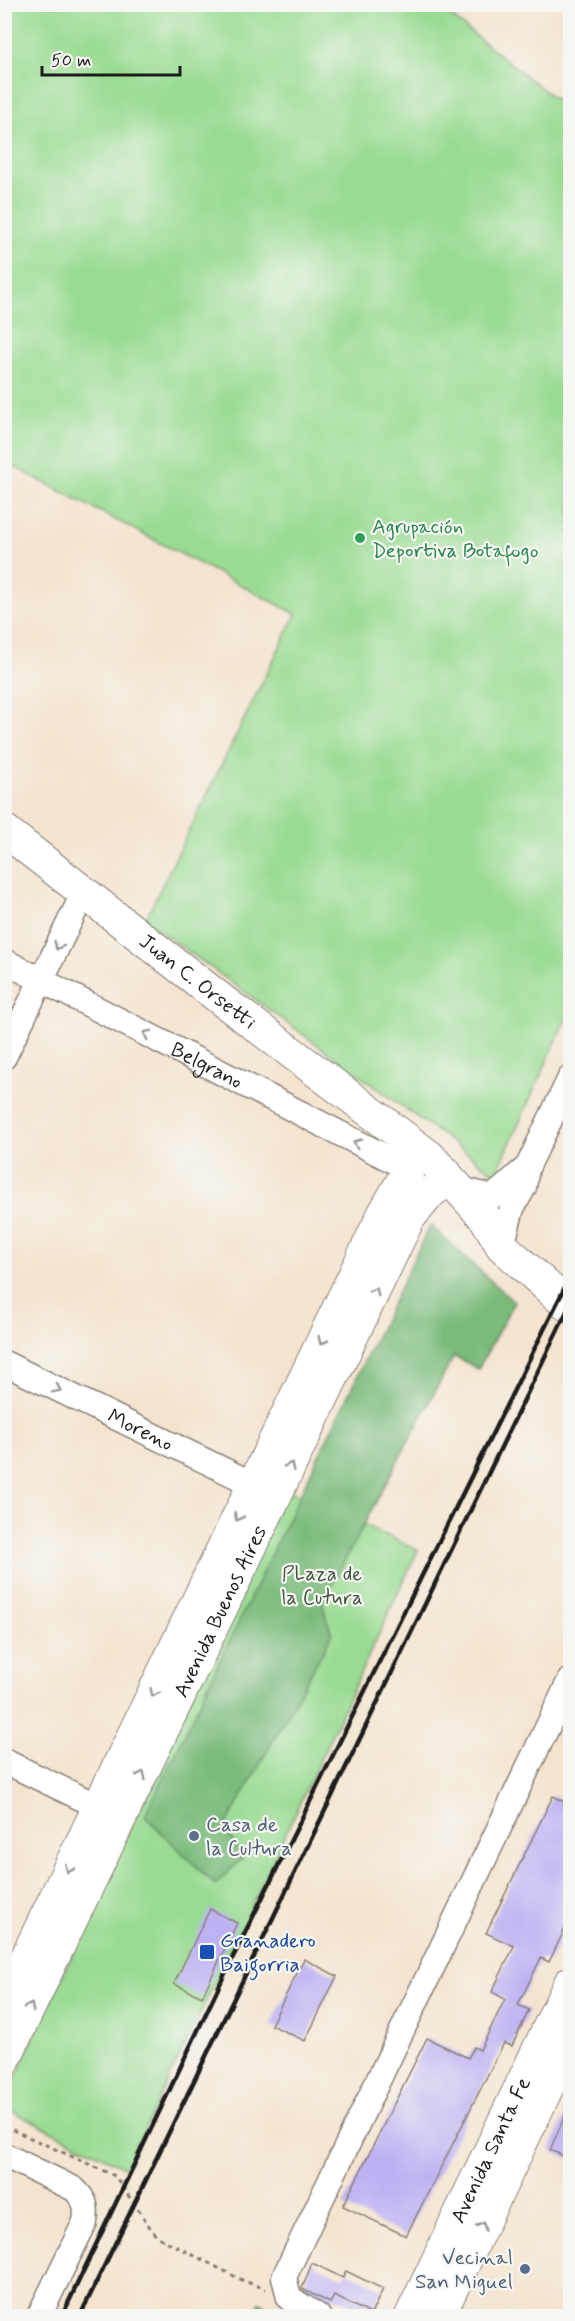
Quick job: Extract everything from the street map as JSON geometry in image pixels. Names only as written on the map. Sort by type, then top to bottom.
[{"type":"main road","name":"Juan C. Orsetti","points":[[4,830],[83,894],[392,1130],[403,1150],[486,1219],[502,1246],[570,1306]]},
{"type":"main road","name":"Avenida Buenos Aires","points":[[4,2060],[110,1813],[265,1490],[384,1213],[435,1176]]},
{"type":"main road","name":"Avenida Buenos Aires","points":[[4,2004],[110,1813]]},
{"type":"main road","name":"Avenida Santa Fe","points":[[439,2316],[563,2035],[570,1983]]},
{"type":"main road","name":"Avenida Santa Fe","points":[[411,2316],[563,2035]]},
{"type":"street","points":[[4,1057],[83,894]]},
{"type":"street","name":"Belgrano","points":[[4,961],[435,1176]]},
{"type":"street","points":[[502,1246],[512,1208],[524,1187],[527,1168],[570,1078]]},
{"type":"street","points":[[435,1176],[492,1197],[503,1191],[512,1179],[527,1168]]},
{"type":"street","name":"Moreno","points":[[4,1364],[265,1490]]},
{"type":"street","points":[[318,2316],[289,2298],[284,2277],[570,1680]]},
{"type":"street","points":[[4,1761],[110,1813]]},
{"type":"street","points":[[4,2156],[74,2189],[82,2196],[87,2207],[85,2222],[39,2316]]},
{"type":"path","points":[[4,2126],[115,2176],[156,2236],[244,2281],[289,2298]]},
{"type":"green space","name":"Agrupación Deportiva Botafogo","points":[[4,5],[437,5],[570,111],[570,1010],[496,1174],[145,920],[296,614],[5,462]]},
{"type":"green space","points":[[430,1225],[514,1302],[478,1369],[454,1356],[322,1603],[332,1635],[225,1827],[242,1858],[215,1885],[145,1816]]},
{"type":"green space","name":"PLaza de la Cutura","points":[[287,1489],[418,1550],[242,1927],[126,2168],[5,2108],[5,2100]]},
{"type":"green space","points":[[260,2303],[286,2316],[253,2316]]},
{"type":"building","points":[[553,1796],[570,1805],[570,1918],[549,1962],[541,1958],[518,2005],[529,2010],[512,2046],[504,2043],[406,2236],[343,2206],[427,2038],[468,2058],[474,2047],[480,2050],[505,1999],[492,1992],[514,1946],[486,1933]]},
{"type":"building","points":[[210,1909],[237,1923],[202,1997],[174,1984]]},
{"type":"building","points":[[304,1959],[337,1976],[305,2041],[271,2025]]},
{"type":"building","points":[[570,2104],[570,2159],[550,2150]]},
{"type":"building","points":[[312,2263],[343,2278],[346,2271],[383,2289],[371,2314],[334,2296],[330,2303],[302,2289]]},
{"type":"railway","points":[[62,2316],[229,1965],[570,1277]]},
{"type":"railway","points":[[80,2316],[570,1305]]},
{"type":"place","name":"Agrupación Deportiva Botafogo","points":[[360,538]]},
{"type":"place","name":"Casa de la Cultura","points":[[194,1836]]},
{"type":"place","name":"Granadero Baigorria","points":[[207,1952]]},
{"type":"place","name":"Vecinal San Miguel","points":[[525,2269]]}]
